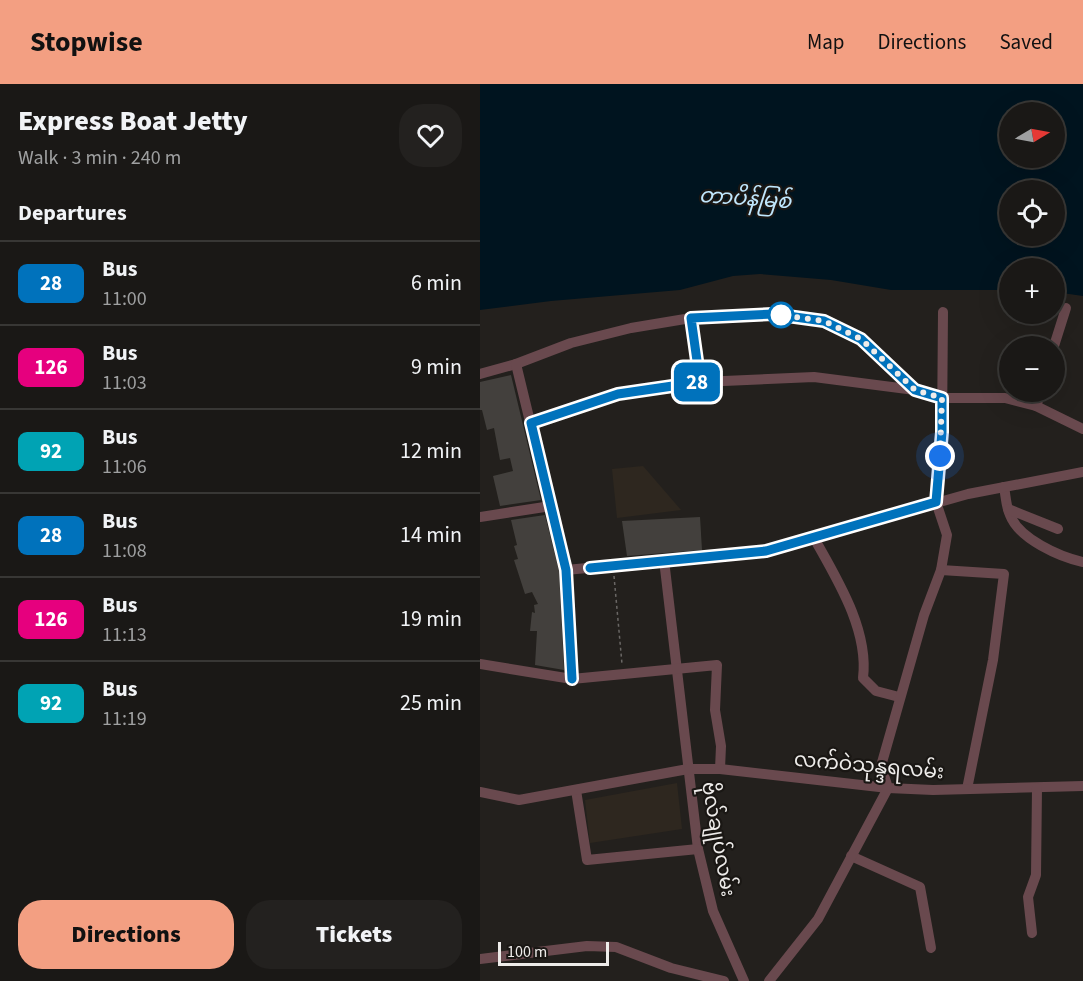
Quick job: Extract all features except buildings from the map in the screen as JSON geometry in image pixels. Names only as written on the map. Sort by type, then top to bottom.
[{"type":"street","points":[[1057,336],[1066,308]]},
{"type":"street","points":[[769,981],[818,919],[888,788],[880,766],[924,615],[941,570],[947,535],[936,502],[942,432],[943,312]]},
{"type":"street","points":[[480,374],[516,364],[571,343],[631,328],[691,318],[773,314],[824,321],[861,339],[915,390]]},
{"type":"street","points":[[691,318],[700,382]]},
{"type":"street","points":[[516,364],[566,570],[572,679]]},
{"type":"street","points":[[531,423],[618,394],[700,382],[814,377],[915,390],[942,398],[1005,398],[1036,406],[1083,429]]},
{"type":"street","points":[[1036,406],[1037,402]]},
{"type":"street","points":[[566,570],[766,551],[936,502],[1083,472]]},
{"type":"street","points":[[1005,488],[1008,509],[1015,524],[1030,538],[1066,558],[1083,562]]},
{"type":"street","points":[[480,517],[550,506]]},
{"type":"street","points":[[1008,509],[1058,529]]},
{"type":"street","points":[[814,538],[837,580],[855,623],[865,661],[863,678],[876,691],[899,697]]},
{"type":"street","points":[[664,560],[677,669]]},
{"type":"street","points":[[941,570],[1004,574],[993,660],[967,789]]},
{"type":"street","points":[[480,664],[572,679],[717,666],[715,710],[721,746],[720,769]]},
{"type":"street","name":"ဗိုလ်ချုပ်လမ်း","points":[[677,669],[698,849],[713,911],[744,981]]},
{"type":"street","name":"လက်ဝဲသုန္ဒရလမ်း","points":[[480,792],[519,800],[688,769],[720,769],[888,788],[967,789],[1083,786]]},
{"type":"street","points":[[1032,933],[1028,897],[1036,875],[1037,788]]},
{"type":"street","points":[[576,790],[587,860],[698,849]]},
{"type":"street","points":[[851,856],[920,887],[931,948]]},
{"type":"street","points":[[480,959],[587,946],[616,947],[671,968],[724,981]]},
{"type":"path","points":[[613,566],[624,674]]},
{"type":"shaded area","points":[[643,466],[681,510],[617,518],[612,469]]},
{"type":"shaded area","points":[[677,783],[682,829],[590,843],[585,800]]},
{"type":"water","name":"တာပိန်မြစ်","points":[[480,84],[1083,84],[1083,296],[1065,293],[1065,258],[999,258],[999,290],[891,290],[831,280],[760,274],[733,276],[680,290],[551,301],[480,310]]},
{"type":"bus line","name":"28","points":[[572,679],[566,570],[531,423],[618,394],[700,382],[691,318],[773,314],[824,321],[861,339],[915,390],[942,398],[942,432],[936,502],[766,551],[590,568]]},
{"type":"route","points":[[781,315],[773,314],[824,321],[861,339],[915,390],[942,398],[940,456]]}]
